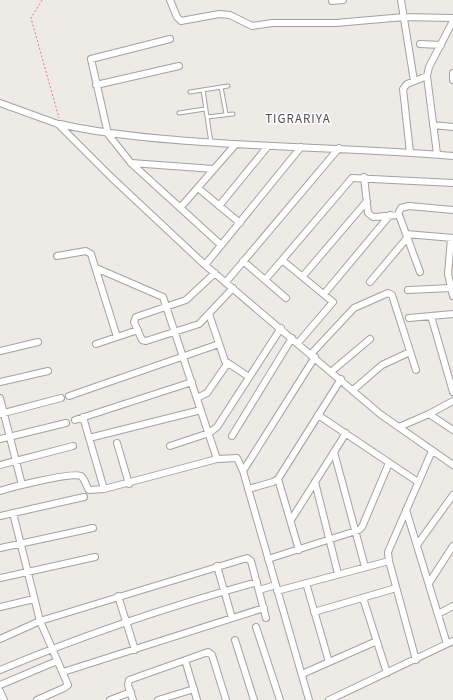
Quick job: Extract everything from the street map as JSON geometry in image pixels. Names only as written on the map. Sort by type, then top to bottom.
[{"type":"street","points":[[170,0],[177,17],[183,21],[219,14],[230,15],[252,26],[272,23],[336,22],[404,17],[453,19],[426,76],[437,154]]},
{"type":"street","points":[[332,1],[343,0]]},
{"type":"street","points":[[401,0],[414,81]]},
{"type":"street","points":[[170,39],[92,58],[90,62],[108,134],[131,163],[221,245]]},
{"type":"street","points":[[420,44],[441,45]]},
{"type":"street","points":[[96,86],[179,66]]},
{"type":"street","points":[[453,73],[453,80]]},
{"type":"street","points":[[410,152],[403,89],[407,84],[426,76]]},
{"type":"street","points":[[0,103],[60,124],[108,134],[235,145],[339,148],[453,156]]},
{"type":"street","points":[[60,124],[111,177],[205,265],[398,427],[453,465]]},
{"type":"street","points":[[433,125],[453,127]]},
{"type":"street","points":[[180,208],[235,145]]},
{"type":"street","points":[[219,206],[268,146]]},
{"type":"street","points":[[205,265],[301,147]]},
{"type":"street","points":[[226,282],[339,148]]},
{"type":"street","points":[[131,163],[214,169]]},
{"type":"street","points":[[265,280],[350,179],[354,177],[364,177],[453,183]]},
{"type":"street","points":[[364,177],[368,213],[371,216],[398,214]]},
{"type":"street","points":[[198,188],[240,223]]},
{"type":"street","points":[[303,276],[367,201]]},
{"type":"street","points":[[420,272],[398,214],[401,208],[408,206],[453,210]]},
{"type":"street","points":[[324,294],[390,215]]},
{"type":"street","points":[[407,236],[452,238],[451,260],[448,274],[453,296]]},
{"type":"street","points":[[370,282],[407,236]]},
{"type":"street","points":[[57,256],[89,252],[96,268],[117,337]]},
{"type":"street","points":[[282,260],[332,300],[333,304],[298,343]]},
{"type":"street","points":[[243,261],[286,298]]},
{"type":"street","points":[[96,268],[160,295],[167,307],[176,332],[217,459]]},
{"type":"street","points":[[215,273],[186,300],[136,317],[134,320],[142,340],[146,341],[199,324],[233,288]]},
{"type":"street","points":[[408,290],[450,288]]},
{"type":"street","points":[[243,471],[313,355],[354,308],[388,293],[392,295],[416,370]]},
{"type":"street","points":[[209,314],[227,364],[249,377]]},
{"type":"street","points":[[410,318],[453,314]]},
{"type":"street","points":[[431,316],[453,392]]},
{"type":"street","points":[[170,446],[209,432],[220,423],[281,328]]},
{"type":"street","points":[[96,344],[138,330]]},
{"type":"street","points":[[232,436],[292,338]]},
{"type":"street","points":[[332,371],[370,339]]},
{"type":"street","points":[[0,351],[38,342]]},
{"type":"street","points":[[69,396],[219,344]]},
{"type":"street","points":[[353,390],[382,365],[410,352]]},
{"type":"street","points":[[197,398],[207,393],[227,364]]},
{"type":"street","points":[[0,382],[48,370]]},
{"type":"street","points":[[248,489],[273,482],[278,479],[341,379]]},
{"type":"street","points":[[75,420],[192,382]]},
{"type":"street","points":[[0,398],[2,413],[10,437],[22,485]]},
{"type":"street","points":[[2,413],[61,398]]},
{"type":"street","points":[[398,427],[429,414],[453,401]]},
{"type":"street","points":[[89,438],[201,410]]},
{"type":"street","points":[[429,414],[453,429]]},
{"type":"street","points":[[318,415],[418,482]]},
{"type":"street","points":[[83,417],[104,489]]},
{"type":"street","points":[[0,439],[66,423]]},
{"type":"street","points":[[291,520],[346,433]]},
{"type":"street","points":[[117,443],[129,484]]},
{"type":"street","points":[[0,465],[73,446]]},
{"type":"street","points":[[416,660],[389,561],[389,546],[432,451]]},
{"type":"street","points":[[334,452],[365,567]]},
{"type":"street","points":[[0,491],[64,476],[78,476],[83,478],[89,490],[104,489],[129,484],[217,459],[236,458],[243,471],[309,700]]},
{"type":"street","points":[[268,559],[355,532],[362,527],[389,462]]},
{"type":"street","points":[[278,479],[299,550]]},
{"type":"street","points":[[315,482],[338,574]]},
{"type":"street","points":[[418,545],[451,503],[453,495]]},
{"type":"street","points":[[0,516],[84,497]]},
{"type":"street","points":[[329,700],[450,643],[438,614],[406,510]]},
{"type":"street","points":[[13,513],[40,621],[67,681],[67,686],[37,700]]},
{"type":"street","points":[[0,548],[93,528]]},
{"type":"street","points":[[429,583],[453,546]]},
{"type":"street","points":[[0,578],[95,557]]},
{"type":"street","points":[[0,639],[40,621],[217,566],[249,559],[266,618]]},
{"type":"street","points":[[259,590],[306,583],[389,561]]},
{"type":"street","points":[[217,566],[232,618]]},
{"type":"street","points":[[0,670],[51,648],[224,591],[256,582]]},
{"type":"street","points":[[306,583],[329,662]]},
{"type":"street","points":[[314,612],[396,588]]},
{"type":"street","points":[[118,596],[135,650]]},
{"type":"street","points":[[363,598],[387,673]]},
{"type":"street","points":[[0,607],[34,599]]},
{"type":"street","points":[[438,614],[453,606]]},
{"type":"street","points":[[62,672],[264,608]]},
{"type":"street","points":[[256,627],[280,700]]},
{"type":"street","points":[[235,640],[254,700]]},
{"type":"street","points":[[302,674],[377,641]]},
{"type":"street","points":[[133,700],[128,682],[131,679],[206,652],[210,653],[226,700]]},
{"type":"street","points":[[185,660],[197,700]]},
{"type":"street","points":[[0,685],[57,661]]},
{"type":"street","points":[[158,700],[171,698],[194,689]]},
{"type":"street","points":[[0,691],[4,700]]},
{"type":"street","points":[[110,700],[131,692]]},
{"type":"lane","points":[[190,92],[228,86]]},
{"type":"lane","points":[[221,87],[226,114]]},
{"type":"lane","points":[[203,90],[210,143]]},
{"type":"lane","points":[[179,113],[206,109]]},
{"type":"lane","points":[[207,117],[233,114]]},
{"type":"path","points":[[42,0],[31,18],[60,124]]},
{"type":"district","name":"TIGRARIYA","points":[[298,119]]}]
